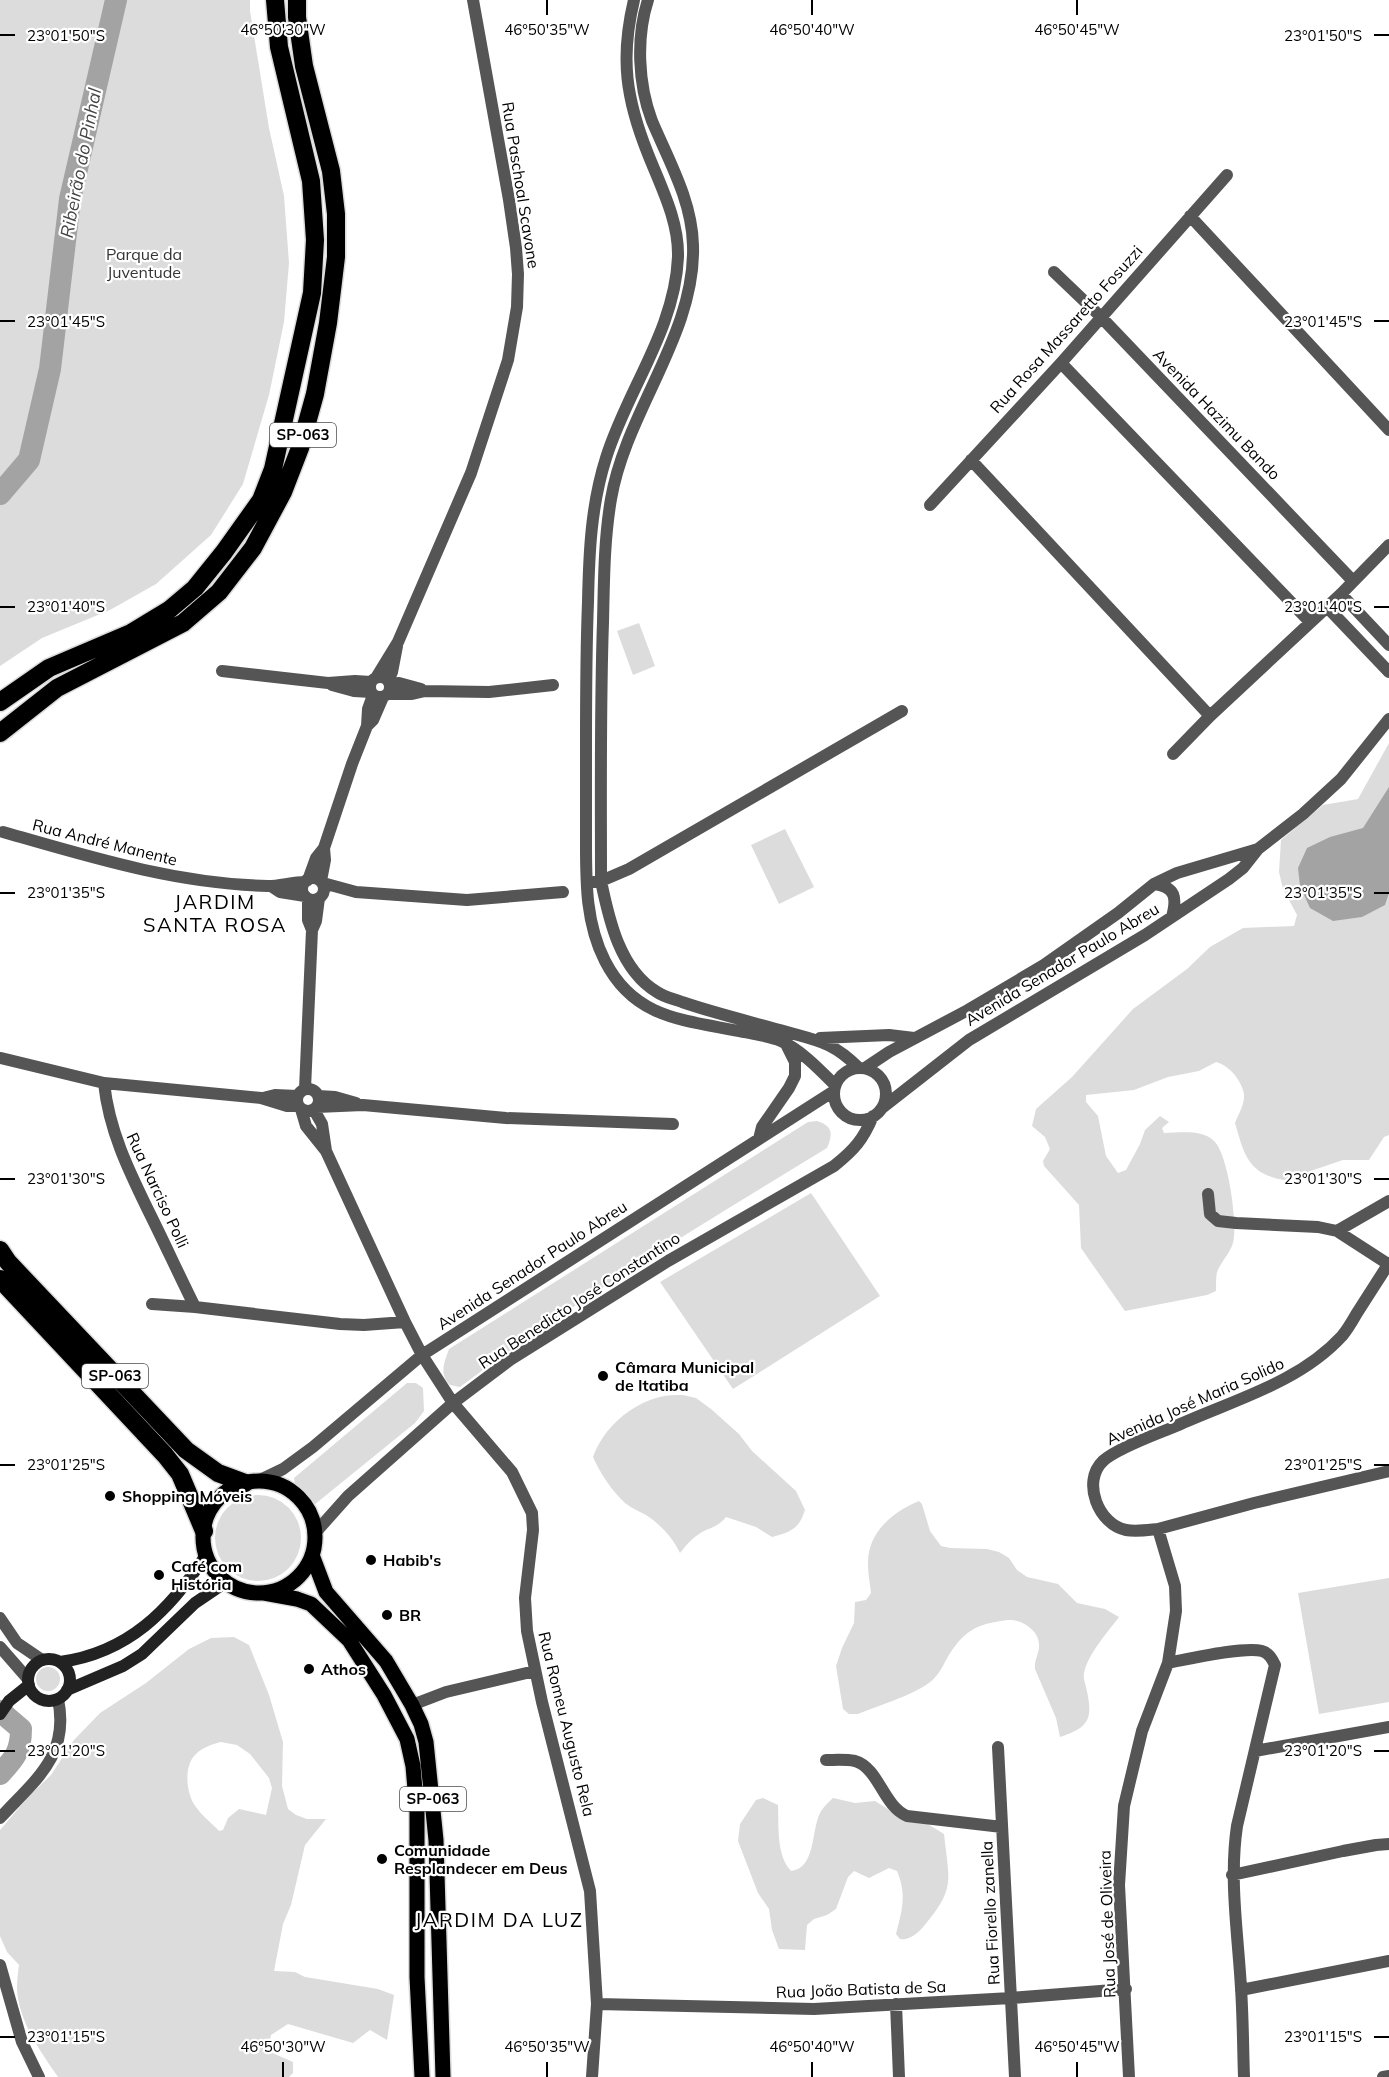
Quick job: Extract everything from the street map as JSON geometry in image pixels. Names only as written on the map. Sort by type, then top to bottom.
[{"type":"highway","name":"SP-063","points":[[0,702],[49,668],[131,633],[169,610],[195,588],[261,501],[273,469],[312,293],[315,240],[311,181],[279,47],[275,0]]},
{"type":"highway","name":"SP-063","points":[[0,733],[57,688],[183,623],[219,592],[253,548],[283,492],[300,448],[315,394],[328,323],[336,257],[336,214],[331,171],[304,66],[297,0]]},
{"type":"highway","name":"SP-063","points":[[0,1250],[8,1262],[186,1450],[218,1473],[252,1482]]},
{"type":"highway","name":"SP-063","points":[[0,1279],[165,1455],[180,1474],[204,1531]]},
{"type":"main road","name":"SP-063","points":[[206,1556],[204,1531],[207,1518],[213,1506],[222,1496],[233,1488],[252,1482],[282,1486],[292,1492],[308,1510],[313,1521],[315,1533],[312,1556],[326,1592],[386,1661],[412,1704],[426,1742],[436,1840],[442,2077]]},
{"type":"main road","points":[[206,1556],[214,1570],[226,1582]]},
{"type":"main road","points":[[264,1593],[288,1585],[307,1567],[312,1556]]},
{"type":"main road","name":"SP-063","points":[[226,1582],[244,1590],[297,1599],[311,1604],[349,1640],[384,1695],[407,1739],[413,1766],[417,1813],[417,1977],[422,2077]]},
{"type":"street","name":"Rua Paschoal Scavone","points":[[453,1403],[422,1355],[405,1322],[326,1151],[306,1126],[300,1100],[312,930],[308,920],[325,860],[324,848],[351,764],[367,726],[368,709],[395,661],[398,642],[471,473],[508,360],[517,307],[518,274],[511,210],[473,0]]},
{"type":"street","points":[[634,0],[628,26],[625,61],[627,84],[647,152],[676,228],[678,255],[675,282],[666,321],[623,413],[606,457],[595,496],[590,546],[586,661],[586,883],[590,921],[605,961],[630,995],[654,1012],[785,1042],[815,1066],[834,1088]]},
{"type":"street","points":[[648,0],[640,40],[644,90],[651,118],[686,200],[693,239],[694,261],[689,296],[623,450],[611,497],[606,544],[602,660],[601,881],[608,916],[616,941],[631,966],[646,985],[658,993],[720,1014],[816,1038],[844,1053],[862,1068],[879,1077],[885,1087],[886,1095],[878,1112],[856,1120],[844,1115],[835,1103],[834,1088],[838,1079],[847,1071],[862,1068]]},
{"type":"street","points":[[647,152],[664,147]]},
{"type":"street","name":"Rua Rosa Massaretto Fosuzzi","points":[[930,505],[1061,363],[1227,175]]},
{"type":"street","points":[[1190,216],[1389,430]]},
{"type":"street","name":"Avenida Hazimu Bando","points":[[1054,272],[1101,316],[1353,581]]},
{"type":"street","points":[[1061,363],[1310,622]]},
{"type":"street","points":[[971,460],[1210,716]]},
{"type":"street","points":[[1173,754],[1210,716],[1341,594],[1389,545]]},
{"type":"street","points":[[1341,594],[1389,645]]},
{"type":"street","points":[[1327,607],[1389,672]]},
{"type":"street","points":[[586,661],[602,660]]},
{"type":"street","points":[[222,671],[328,683],[339,688],[380,688],[412,694],[425,691],[489,692],[553,685]]},
{"type":"street","points":[[586,883],[601,881],[629,869],[902,711]]},
{"type":"street","name":"Avenida Senador Paulo Abreu","points":[[878,1112],[969,1040],[1145,935],[1236,874],[1258,849],[1303,814],[1341,779],[1389,719]]},
{"type":"street","name":"Rua André Manente","points":[[3,832],[122,867],[177,878],[271,886],[306,881]]},
{"type":"street","name":"Rua Paschoal Scavone","points":[[306,881],[315,858],[324,848]]},
{"type":"street","name":"Avenida Senador Paulo Abreu","points":[[862,1068],[1044,965],[1154,884],[1177,873],[1258,849]]},
{"type":"street","points":[[306,881],[302,889],[316,892]]},
{"type":"street","points":[[1154,884],[1166,885],[1171,890],[1174,898],[1172,917]]},
{"type":"street","name":"Rua André Manente","points":[[271,886],[280,892],[316,892],[336,896],[356,892],[467,900],[563,892]]},
{"type":"street","points":[[816,1038],[889,1035],[914,1038]]},
{"type":"street","points":[[759,1139],[762,1127],[795,1076],[795,1062],[785,1042]]},
{"type":"street","points":[[1,1058],[104,1083],[261,1098],[275,1095],[300,1100],[307,1112],[317,1104],[363,1105],[506,1118],[673,1124]]},
{"type":"street","name":"Rua Narciso Polli","points":[[104,1083],[112,1129],[124,1160],[195,1307]]},
{"type":"street","name":"Avenida Senador Paulo Abreu","points":[[252,1482],[283,1469],[313,1447],[422,1355],[759,1139],[834,1088]]},
{"type":"street","points":[[300,1100],[313,1090],[317,1104]]},
{"type":"street","name":"Rua Paschoal Scavone","points":[[317,1104],[326,1151]]},
{"type":"street","name":"Rua Benedicto José Constantino","points":[[315,1533],[348,1496],[453,1403],[510,1360],[658,1267],[834,1166],[853,1151],[878,1112]]},
{"type":"street","points":[[1208,1194],[1210,1214],[1218,1221],[1318,1227],[1337,1231],[1389,1264]]},
{"type":"street","points":[[1337,1231],[1389,1201]]},
{"type":"street","name":"Avenida José Maria Solido","points":[[1389,1264],[1344,1334],[1317,1359],[1282,1381],[1170,1428],[1102,1462],[1094,1476],[1092,1491],[1100,1508],[1113,1524],[1126,1530],[1158,1529],[1254,1503],[1389,1471]]},
{"type":"street","points":[[152,1304],[340,1324],[405,1322]]},
{"type":"street","name":"Rua Romeu Augusto Rela","points":[[453,1403],[512,1472],[532,1513],[534,1530],[525,1599],[527,1631],[590,1891],[597,2004],[592,2077]]},
{"type":"street","name":"Rua José de Oliveira","points":[[1130,2077],[1119,1885],[1124,1806],[1142,1731],[1168,1663],[1176,1611],[1175,1586],[1158,1529]]},
{"type":"street","points":[[0,1714],[28,1682],[32,1668],[42,1660],[60,1662],[76,1660],[118,1645],[140,1631],[185,1587],[206,1556]]},
{"type":"street","points":[[0,1647],[28,1682],[35,1696],[46,1701],[123,1666],[142,1654],[195,1603],[226,1582]]},
{"type":"street","points":[[0,1618],[17,1642],[42,1660]]},
{"type":"street","points":[[1168,1663],[1252,1651],[1264,1652],[1271,1657],[1275,1665],[1237,1826],[1232,1875],[1242,1990],[1244,2077]]},
{"type":"street","points":[[0,1818],[47,1768],[56,1750],[63,1695],[70,1684],[68,1672],[60,1662]]},
{"type":"street","points":[[412,1704],[446,1692],[535,1671]]},
{"type":"street","points":[[1255,1751],[1389,1726]]},
{"type":"street","name":"Rua Fiorello zanella","points":[[998,1746],[1016,2077]]},
{"type":"street","points":[[826,1760],[847,1760],[866,1767],[896,1808],[907,1816],[1002,1827]]},
{"type":"street","points":[[1232,1875],[1343,1851],[1389,1844]]},
{"type":"street","points":[[1242,1990],[1389,1961]]},
{"type":"street","points":[[0,1965],[22,2042],[39,2077]]},
{"type":"street","name":"Rua João Batista de Sa","points":[[597,2004],[814,2009],[1126,1989]]},
{"type":"street","points":[[896,2004],[899,2077]]},
{"type":"street","points":[[1383,2077],[1389,2076]]},
{"type":"green space","name":"Parque da Juventude","points":[[0,0],[250,0],[269,128],[284,196],[289,263],[284,322],[269,395],[243,484],[211,535],[156,584],[110,610],[42,638],[0,666]]},
{"type":"green space","points":[[639,623],[655,666],[633,675],[617,631]]},
{"type":"green space","points":[[1389,743],[1389,1135],[1384,1137],[1369,1160],[1343,1160],[1284,1180],[1262,1173],[1249,1161],[1235,1123],[1243,1102],[1243,1089],[1226,1066],[1216,1062],[1199,1071],[1168,1077],[1134,1090],[1086,1095],[1086,1102],[1098,1116],[1106,1156],[1118,1173],[1126,1170],[1145,1130],[1160,1116],[1169,1122],[1162,1128],[1164,1133],[1196,1133],[1213,1140],[1223,1158],[1233,1205],[1233,1243],[1217,1272],[1216,1291],[1207,1295],[1125,1311],[1081,1248],[1079,1205],[1044,1166],[1043,1161],[1050,1149],[1045,1137],[1032,1126],[1036,1109],[1072,1077],[1133,1009],[1187,969],[1210,947],[1243,928],[1294,926],[1297,915],[1283,889],[1279,872],[1281,840],[1323,805],[1358,799]]},
{"type":"green space","points":[[785,829],[814,887],[779,904],[751,845]]},
{"type":"green space","points":[[817,1121],[829,1128],[831,1135],[827,1148],[595,1293],[460,1387],[450,1385],[444,1377],[449,1349],[808,1122]]},
{"type":"green space","points":[[811,1193],[880,1296],[733,1389],[660,1282]]},
{"type":"green space","points":[[407,1383],[416,1383],[423,1388],[424,1411],[415,1423],[314,1505],[302,1489],[295,1484],[294,1478]]},
{"type":"green space","points":[[683,1395],[696,1398],[711,1409],[796,1491],[805,1510],[797,1526],[772,1537],[756,1527],[726,1517],[717,1525],[695,1537],[680,1553],[661,1527],[646,1515],[627,1505],[616,1493],[593,1457],[603,1437],[619,1419],[638,1405],[663,1396]]},
{"type":"green space","points":[[258,1495],[282,1502],[294,1514],[301,1538],[294,1562],[282,1574],[258,1581],[234,1574],[222,1562],[215,1538],[222,1514],[234,1502]]},
{"type":"green space","points":[[919,1501],[930,1531],[941,1546],[999,1552],[1009,1558],[1017,1570],[1027,1577],[1058,1584],[1077,1603],[1105,1609],[1119,1617],[1098,1644],[1086,1666],[1084,1677],[1089,1713],[1084,1725],[1060,1737],[1056,1718],[1035,1669],[1039,1646],[1037,1635],[1029,1627],[1013,1620],[987,1624],[964,1636],[930,1683],[919,1689],[858,1714],[849,1714],[843,1709],[836,1666],[854,1623],[855,1602],[866,1600],[871,1593],[868,1565],[872,1543],[883,1525],[900,1511]]},
{"type":"green space","points":[[1389,1578],[1389,1702],[1319,1714],[1298,1593]]},
{"type":"green space","points":[[234,1637],[249,1645],[269,1695],[283,1742],[282,1786],[288,1809],[307,1819],[326,1819],[305,1845],[291,1905],[283,1924],[274,1971],[295,1972],[305,1977],[378,1989],[394,1995],[387,2040],[370,2030],[353,2043],[288,2024],[271,2035],[268,2051],[293,2062],[293,2073],[289,2077],[58,2077],[37,2046],[21,2012],[17,1985],[19,1965],[7,1952],[0,1936],[0,1830],[51,1775],[74,1740],[100,1713],[146,1683],[189,1649],[211,1638]],"holes":[[[221,1742],[237,1745],[250,1754],[269,1778],[272,1788],[266,1815],[239,1809],[228,1818],[223,1830],[219,1831],[201,1813],[190,1795],[187,1780],[189,1766],[196,1754],[208,1746]]]},
{"type":"green space","points":[[43,1667],[53,1667],[60,1674],[60,1684],[53,1691],[43,1691],[36,1684],[36,1674]]},
{"type":"green space","points":[[763,1798],[778,1805],[781,1849],[791,1871],[805,1863],[812,1848],[820,1813],[833,1798],[855,1803],[875,1801],[891,1811],[918,1818],[944,1834],[948,1874],[946,1893],[934,1913],[919,1931],[910,1938],[900,1939],[896,1934],[903,1895],[897,1871],[889,1868],[869,1878],[854,1871],[848,1877],[836,1909],[814,1919],[807,1925],[805,1950],[779,1949],[772,1930],[769,1909],[758,1893],[738,1841],[740,1824],[756,1800]]},
{"type":"shaded area","points":[[1389,787],[1389,893],[1385,905],[1362,917],[1333,921],[1310,908],[1300,886],[1298,868],[1307,848],[1330,837],[1363,828]]},
{"type":"waterway","name":"Ribeirão do Pinhal","points":[[0,494],[29,460],[50,369],[70,199],[116,0]]},
{"type":"waterway","points":[[0,1711],[21,1729],[16,1754],[0,1774]]},
{"type":"place","name":"Câmara Municipal de Itatiba","points":[[603,1376]]},
{"type":"place","name":"Shopping Móveis","points":[[110,1496]]},
{"type":"place","name":"Habib's","points":[[371,1560]]},
{"type":"place","name":"Café com História","points":[[159,1575]]},
{"type":"place","name":"BR","points":[[387,1615]]},
{"type":"place","name":"Athos","points":[[309,1669]]},
{"type":"place","name":"Comunidade Resplandecer em Deus","points":[[382,1859]]},
{"type":"district","name":"JARDIM SANTA ROSA","points":[[215,914]]},
{"type":"district","name":"JARDIM DA LUZ","points":[[499,1920]]}]
